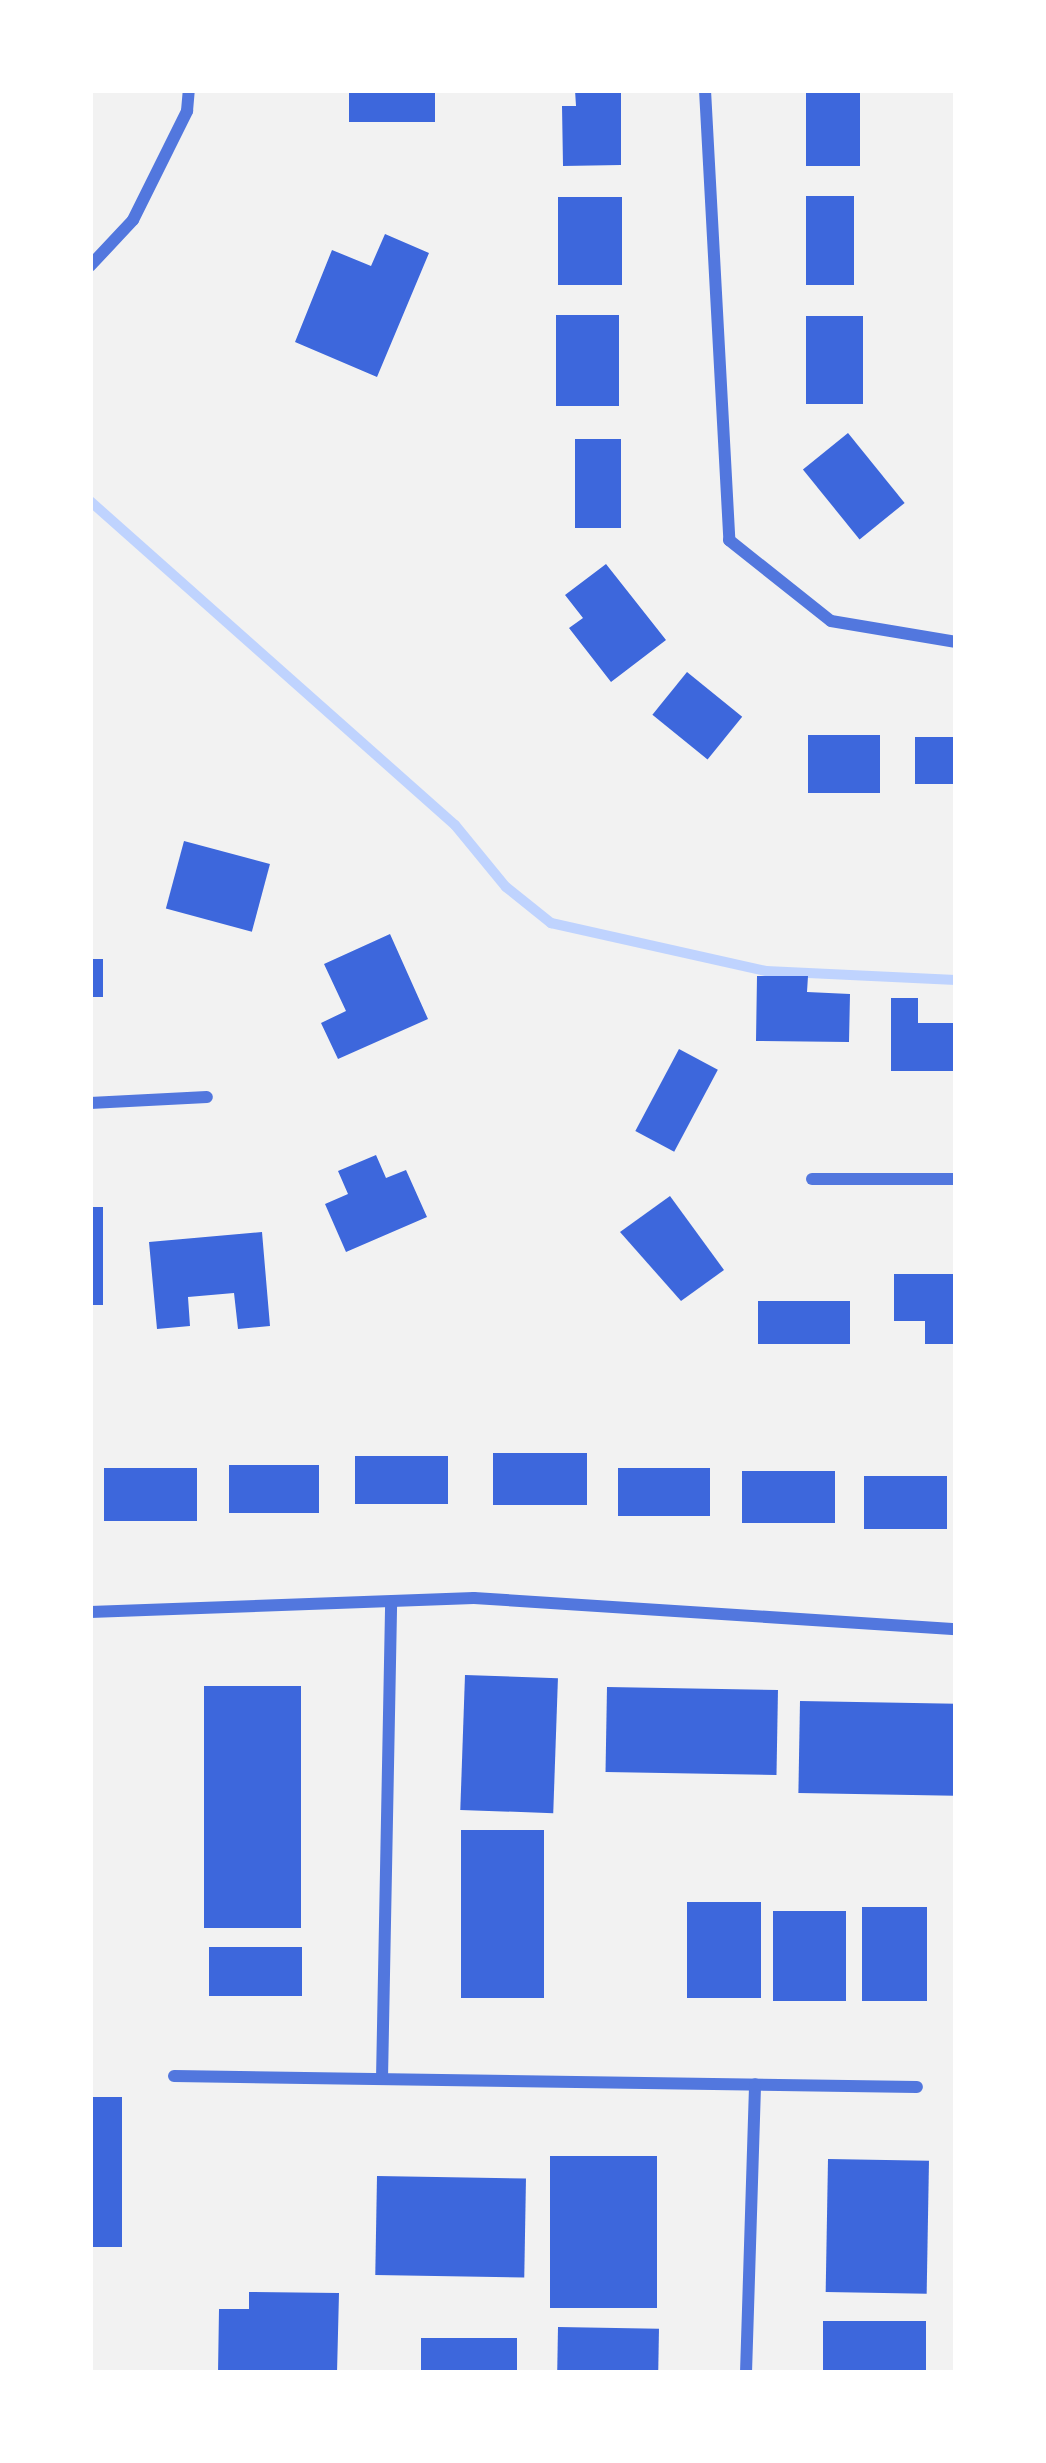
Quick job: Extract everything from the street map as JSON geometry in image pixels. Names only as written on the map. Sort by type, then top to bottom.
[{"type":"street","points":[[90,266],[134,220],[187,111],[188,90]]},
{"type":"street","points":[[705,90],[729,539],[831,621],[956,642]]},
{"type":"street","points":[[90,1103],[207,1097]]},
{"type":"street","points":[[812,1179],[956,1179]]},
{"type":"street","points":[[90,1612],[474,1598],[956,1629]]},
{"type":"street","points":[[382,2079],[391,1603]]},
{"type":"street","points":[[174,2076],[917,2086]]},
{"type":"street","points":[[746,2373],[755,2084]]},
{"type":"building","points":[[349,90],[435,90],[435,122],[349,122]]},
{"type":"building","points":[[575,90],[621,90],[621,165],[563,166],[562,106],[576,106]]},
{"type":"building","points":[[806,90],[860,90],[860,166],[806,166]]},
{"type":"building","points":[[806,196],[854,196],[854,285],[806,285]]},
{"type":"building","points":[[558,197],[622,197],[622,285],[558,285]]},
{"type":"building","points":[[385,234],[429,253],[377,377],[295,342],[332,250],[371,266]]},
{"type":"building","points":[[556,315],[619,315],[619,406],[556,406]]},
{"type":"building","points":[[806,316],[863,316],[863,404],[806,404]]},
{"type":"building","points":[[848,433],[905,503],[860,539],[803,470]]},
{"type":"building","points":[[575,439],[621,439],[621,528],[575,528]]},
{"type":"building","points":[[606,564],[666,640],[611,682],[569,628],[583,618],[565,595]]},
{"type":"building","points":[[687,672],[742,717],[708,759],[652,715]]},
{"type":"building","points":[[808,735],[880,735],[880,793],[808,793]]},
{"type":"building","points":[[915,737],[956,737],[956,784],[915,784]]},
{"type":"building","points":[[184,841],[270,864],[252,932],[166,909]]},
{"type":"building","points":[[390,934],[428,1019],[338,1059],[321,1023],[346,1011],[324,964]]},
{"type":"building","points":[[90,959],[103,959],[103,997],[90,997]]},
{"type":"building","points":[[757,976],[808,976],[807,992],[850,994],[849,1042],[756,1041]]},
{"type":"building","points":[[891,998],[918,998],[918,1023],[956,1023],[956,1071],[891,1071]]},
{"type":"building","points":[[679,1049],[718,1070],[674,1152],[635,1131]]},
{"type":"building","points":[[376,1155],[386,1178],[406,1170],[427,1217],[346,1252],[325,1204],[348,1194],[338,1171]]},
{"type":"building","points":[[670,1196],[724,1270],[681,1301],[620,1232]]},
{"type":"building","points":[[90,1207],[103,1207],[103,1305],[90,1305]]},
{"type":"building","points":[[262,1232],[270,1326],[238,1329],[234,1293],[188,1297],[190,1326],[157,1329],[149,1242]]},
{"type":"building","points":[[894,1274],[956,1274],[956,1344],[925,1344],[925,1321],[894,1321]]},
{"type":"building","points":[[758,1301],[850,1301],[850,1344],[758,1344]]},
{"type":"building","points":[[493,1453],[587,1453],[587,1505],[493,1505]]},
{"type":"building","points":[[355,1456],[448,1456],[448,1504],[355,1504]]},
{"type":"building","points":[[229,1465],[319,1465],[319,1513],[229,1513]]},
{"type":"building","points":[[104,1468],[197,1468],[197,1521],[104,1521]]},
{"type":"building","points":[[618,1468],[710,1468],[710,1516],[618,1516]]},
{"type":"building","points":[[742,1471],[835,1471],[835,1523],[742,1523]]},
{"type":"building","points":[[864,1476],[947,1476],[947,1529],[864,1529]]},
{"type":"building","points":[[465,1675],[558,1678],[553,1813],[460,1810]]},
{"type":"building","points":[[204,1686],[301,1686],[301,1928],[204,1928]]},
{"type":"building","points":[[607,1687],[778,1690],[776,1775],[606,1772]]},
{"type":"building","points":[[800,1701],[956,1704],[954,1796],[798,1793]]},
{"type":"building","points":[[461,1830],[544,1830],[544,1998],[461,1998]]},
{"type":"building","points":[[687,1902],[761,1902],[761,1998],[687,1998]]},
{"type":"building","points":[[862,1907],[927,1907],[927,2001],[862,2001]]},
{"type":"building","points":[[773,1911],[846,1911],[846,2001],[773,2001]]},
{"type":"building","points":[[209,1947],[302,1947],[302,1996],[209,1996]]},
{"type":"building","points":[[90,2097],[122,2097],[122,2247],[90,2247]]},
{"type":"building","points":[[550,2156],[657,2156],[657,2308],[550,2308]]},
{"type":"building","points":[[828,2159],[929,2161],[927,2294],[826,2292]]},
{"type":"building","points":[[377,2176],[526,2179],[524,2278],[375,2275]]},
{"type":"building","points":[[249,2292],[339,2293],[337,2373],[218,2373],[219,2309],[249,2309]]},
{"type":"building","points":[[823,2321],[926,2321],[926,2373],[823,2373]]},
{"type":"building","points":[[558,2327],[659,2329],[658,2373],[557,2373]]},
{"type":"building","points":[[421,2338],[517,2338],[517,2373],[421,2373]]},
{"type":"waterway","points":[[90,501],[455,825],[506,887],[551,923],[766,971],[956,980]]}]
